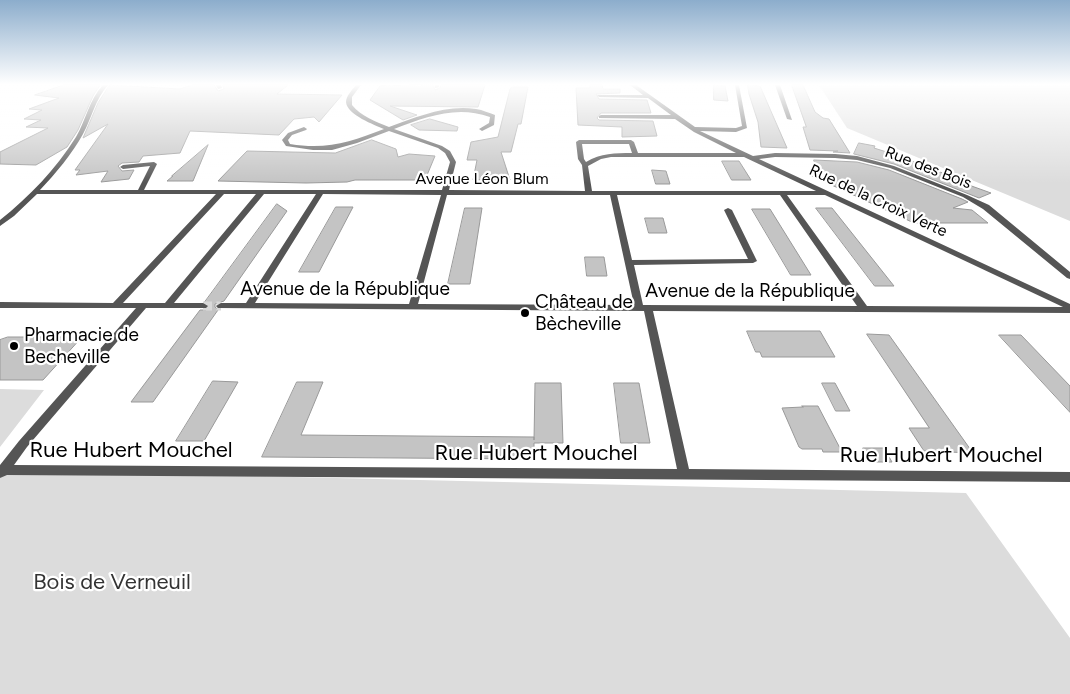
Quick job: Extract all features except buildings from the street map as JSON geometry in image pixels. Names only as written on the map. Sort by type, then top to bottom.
[{"type":"street","points":[[1,222],[35,192],[79,136],[87,117]]},
{"type":"street","points":[[365,117],[440,147],[448,152],[453,162],[413,307]]},
{"type":"street","points":[[304,129],[290,134],[285,140],[288,144],[296,147],[336,147],[423,117]]},
{"type":"street","points":[[482,129],[492,124],[493,117]]},
{"type":"street","name":"Rue de la Croix Verte","points":[[678,117],[693,129],[824,193],[1070,309]]},
{"type":"street","points":[[693,129],[736,130],[745,127],[743,117]]},
{"type":"street","points":[[589,193],[579,142],[631,142],[636,155]]},
{"type":"street","name":"Rue des Bois","points":[[585,165],[599,157],[636,155],[775,155],[857,158],[892,167],[965,196],[986,207],[1070,276]]},
{"type":"street","points":[[123,167],[154,164],[140,192]]},
{"type":"street","name":"Avenue Léon Blum","points":[[35,192],[824,193]]},
{"type":"street","points":[[116,304],[222,192]]},
{"type":"street","points":[[168,305],[262,192]]},
{"type":"street","points":[[249,306],[321,192]]},
{"type":"street","points":[[612,193],[684,474]]},
{"type":"street","points":[[782,193],[864,308]]},
{"type":"street","points":[[629,263],[752,261],[728,210]]},
{"type":"street","points":[[0,305],[116,304],[203,306]]},
{"type":"street","points":[[1,472],[23,444],[144,305]]},
{"type":"street","name":"Avenue de la République","points":[[221,306],[1070,309]]},
{"type":"street","name":"Rue Hubert Mouchel","points":[[1,472],[1070,477]]},
{"type":"green space","points":[[840,117],[1070,117],[1070,221],[847,128]]},
{"type":"green space","points":[[0,389],[44,390],[0,447]]},
{"type":"green space","name":"Bois de Verneuil","points":[[0,470],[966,493],[1070,638],[1070,694],[0,694]]},
{"type":"tunnel","points":[[203,306],[221,306]]},
{"type":"place","name":"Château de Bècheville","points":[[525,313]]},
{"type":"place","name":"Pharmacie de Becheville","points":[[14,346]]}]
